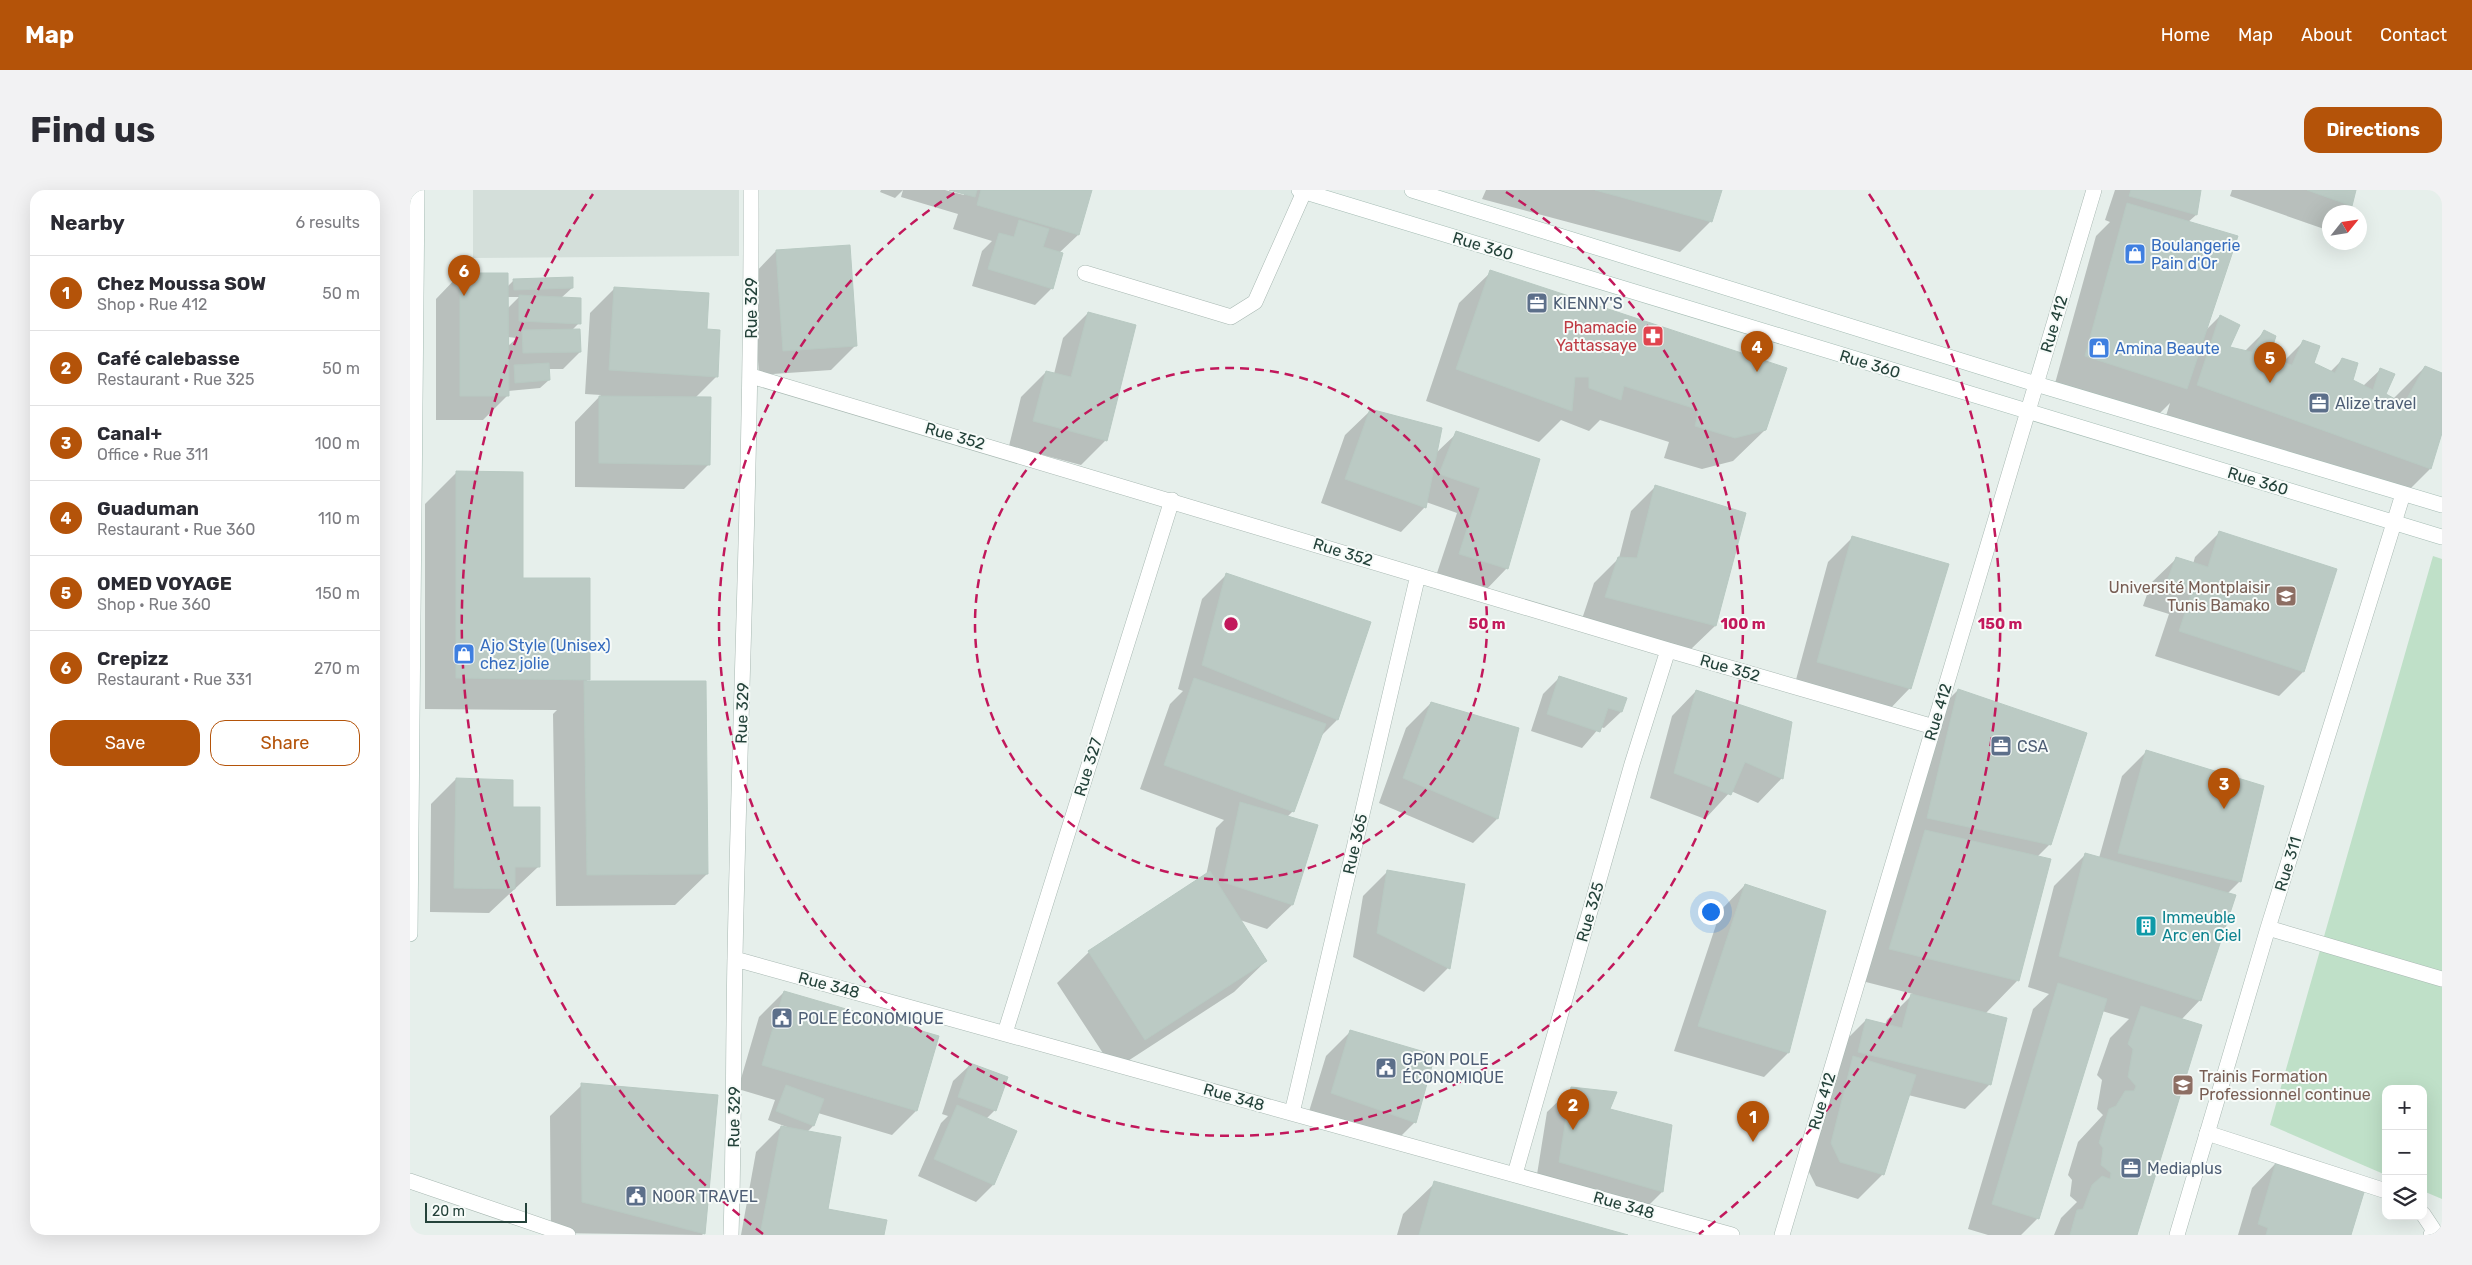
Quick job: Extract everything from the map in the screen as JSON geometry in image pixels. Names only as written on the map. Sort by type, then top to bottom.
[{"type":"street","points":[[410,934],[417,190]]},
{"type":"street","name":"Rue 329","points":[[731,1235],[735,1109],[735,959],[752,376],[751,190]]},
{"type":"street","points":[[1412,190],[2036,384],[2442,505]]},
{"type":"street","name":"Rue 412","points":[[1782,1235],[2094,190]]},
{"type":"street","points":[[1085,273],[1231,317],[1255,302],[1301,191]]},
{"type":"street","name":"Rue 360","points":[[1301,191],[2442,537]]},
{"type":"street","name":"Rue 352","points":[[752,376],[1172,500],[1668,650],[1934,727]]},
{"type":"street","name":"Rue 311","points":[[2177,1235],[2268,928],[2403,494]]},
{"type":"street","name":"Rue 327","points":[[1005,1033],[1172,500]]},
{"type":"street","name":"Rue 365","points":[[1292,1113],[1418,575]]},
{"type":"street","name":"Rue 325","points":[[1515,1174],[1632,764],[1668,650]]},
{"type":"street","points":[[2268,928],[2442,978]]},
{"type":"street","name":"Rue 348","points":[[735,959],[1732,1235]]},
{"type":"street","points":[[2207,1133],[2382,1190]]},
{"type":"street","points":[[410,1181],[568,1235]]},
{"type":"street","points":[[2427,1220],[2433,1229],[2431,1235]]},
{"type":"shaded area","points":[[473,190],[739,190],[739,256],[473,258]]},
{"type":"green space","points":[[2433,556],[2442,559],[2442,1199],[2427,1193],[2427,1085],[2382,1085],[2382,1173],[2270,1125]]},
{"type":"building","points":[[949,190],[977,190],[975,197]]},
{"type":"building","points":[[981,190],[1092,190],[1079,235],[977,205]]},
{"type":"building","points":[[1595,190],[1722,190],[1712,222]]},
{"type":"building","points":[[2131,190],[2201,190],[2197,215],[2129,196]]},
{"type":"building","points":[[2307,190],[2356,190],[2352,205]]},
{"type":"building","points":[[2127,203],[2238,236],[2187,389],[2085,356]]},
{"type":"building","points":[[1019,220],[1049,229],[1043,247],[1063,253],[1053,289],[988,269],[999,233],[1014,237]]},
{"type":"building","points":[[850,245],[857,346],[783,351],[776,250]]},
{"type":"building","points":[[1490,270],[1787,368],[1766,430],[1735,438],[1695,426],[1699,410],[1624,386],[1621,400],[1589,388],[1589,377],[1575,377],[1572,411],[1456,369]]},
{"type":"building","points":[[460,273],[508,273],[509,396],[460,396]]},
{"type":"building","points":[[573,277],[573,288],[514,290],[513,279]]},
{"type":"building","points":[[614,287],[709,293],[707,329],[720,330],[718,377],[609,370]]},
{"type":"building","points":[[519,295],[581,298],[581,324],[519,321]]},
{"type":"building","points":[[1088,312],[1136,325],[1107,441],[1033,421],[1046,371],[1071,377]]},
{"type":"building","points":[[2220,315],[2240,325],[2230,347],[2252,352],[2264,330],[2276,336],[2269,358],[2292,365],[2303,340],[2320,346],[2314,363],[2335,373],[2342,358],[2358,363],[2353,380],[2373,390],[2380,368],[2395,374],[2386,394],[2404,404],[2425,366],[2442,373],[2442,433],[2431,469],[2197,385]]},
{"type":"building","points":[[580,329],[581,352],[523,353],[522,330]]},
{"type":"building","points":[[549,363],[550,380],[515,383],[514,365]]},
{"type":"building","points":[[599,396],[711,397],[710,465],[599,463]]},
{"type":"building","points":[[1370,409],[1442,428],[1426,508],[1345,479]]},
{"type":"building","points":[[1456,431],[1540,459],[1508,569],[1459,554],[1480,488],[1439,474]]},
{"type":"building","points":[[456,471],[523,472],[523,578],[590,578],[590,680],[456,678]]},
{"type":"building","points":[[1655,485],[1746,513],[1716,626],[1605,597],[1618,557],[1637,558]]},
{"type":"building","points":[[2219,531],[2337,569],[2304,672],[2179,631],[2193,589],[2167,581],[2176,557],[2208,567]]},
{"type":"building","points":[[1852,536],[1949,564],[1911,689],[1817,662]]},
{"type":"building","points":[[1226,573],[1371,622],[1338,720],[1202,665]]},
{"type":"building","points":[[1559,676],[1627,698],[1622,712],[1608,708],[1600,732],[1547,714]]},
{"type":"building","points":[[1194,678],[1326,724],[1294,812],[1164,765]]},
{"type":"building","points":[[584,681],[706,681],[708,874],[587,875]]},
{"type":"building","points":[[1958,689],[2087,733],[2051,845],[1927,818]]},
{"type":"building","points":[[1696,690],[1792,722],[1783,779],[1745,762],[1731,795],[1674,773]]},
{"type":"building","points":[[1431,702],[1519,728],[1498,819],[1403,778]]},
{"type":"building","points":[[2146,750],[2264,786],[2241,882],[2118,853]]},
{"type":"building","points":[[456,778],[513,780],[513,807],[540,807],[540,867],[515,867],[515,889],[454,888]]},
{"type":"building","points":[[1240,802],[1318,825],[1293,905],[1223,882]]},
{"type":"building","points":[[1925,830],[2051,859],[2019,981],[1889,949]]},
{"type":"building","name":"Immeuble Arc en Ciel","points":[[2085,853],[2236,895],[2201,1001],[2059,956]]},
{"type":"building","points":[[1387,870],[1465,884],[1450,969],[1377,933]]},
{"type":"building","points":[[1210,871],[1267,961],[1145,1040],[1088,951]]},
{"type":"building","points":[[1745,884],[1826,911],[1789,1053],[1698,1026]]},
{"type":"building","points":[[2058,983],[2107,999],[2039,1219],[1992,1204]]},
{"type":"building","points":[[784,991],[939,1036],[917,1111],[762,1065]]},
{"type":"building","points":[[1911,994],[2007,1018],[1991,1085],[1858,1052],[1866,1019],[1902,1028]]},
{"type":"building","points":[[2141,1006],[2202,1025],[2137,1235],[2070,1235],[2077,1210],[2083,1209],[2092,1185],[2102,1176],[2110,1179],[2111,1173],[2101,1165],[2103,1148],[2099,1143],[2109,1109],[2116,1106],[2125,1091],[2134,1091],[2136,1086],[2128,1077],[2133,1049],[2128,1044]]},
{"type":"building","points":[[1350,1030],[1435,1055],[1416,1123],[1331,1093]]},
{"type":"building","points":[[1853,1056],[1916,1075],[1884,1175],[1840,1162],[1831,1143]]},
{"type":"building","points":[[970,1063],[1008,1077],[996,1111],[958,1097]]},
{"type":"building","points":[[581,1083],[718,1095],[705,1234],[582,1202]]},
{"type":"building","points":[[786,1085],[824,1099],[814,1126],[776,1111]]},
{"type":"building","points":[[1571,1087],[1617,1092],[1610,1109],[1672,1125],[1663,1192],[1559,1162]]},
{"type":"building","points":[[957,1105],[1017,1131],[994,1185],[934,1159]]},
{"type":"building","points":[[781,1126],[841,1137],[828,1209],[887,1220],[884,1235],[760,1235]]},
{"type":"building","points":[[2276,1162],[2365,1189],[2351,1235],[2266,1235],[2268,1228],[2258,1224]]},
{"type":"building","points":[[1434,1181],[1628,1235],[1419,1235]]},
{"type":"place","name":"Boulangerie Pain d'Or","points":[[2135,254]]},
{"type":"place","name":"Crepizz","points":[[464,296]]},
{"type":"place","name":"KIENNY'S","points":[[1537,303]]},
{"type":"place","name":"Phamacie Yattassaye","points":[[1653,336]]},
{"type":"place","name":"Amina Beaute","points":[[2099,348]]},
{"type":"place","name":"Guaduman","points":[[1757,372]]},
{"type":"place","name":"OMED VOYAGE","points":[[2270,383]]},
{"type":"place","name":"Alize travel","points":[[2319,403]]},
{"type":"place","name":"Université Montplaisir Tunis Bamako","points":[[2286,596]]},
{"type":"place","name":"Ajo Style (Unisex) chez jolie","points":[[464,654]]},
{"type":"place","name":"CSA","points":[[2001,746]]},
{"type":"place","name":"Canal+","points":[[2224,809]]},
{"type":"place","name":"Immeuble Arc en Ciel","points":[[2146,926]]},
{"type":"place","name":"POLE ÉCONOMIQUE","points":[[782,1018]]},
{"type":"place","name":"GPON POLE ÉCONOMIQUE","points":[[1386,1068]]},
{"type":"place","name":"Trainis Formation Professionnel continue","points":[[2183,1085]]},
{"type":"place","name":"Café calebasse","points":[[1573,1130]]},
{"type":"place","name":"Chez Moussa SOW","points":[[1753,1142]]},
{"type":"place","name":"Mediaplus","points":[[2131,1168]]},
{"type":"place","name":"NOOR TRAVEL","points":[[636,1196]]}]
